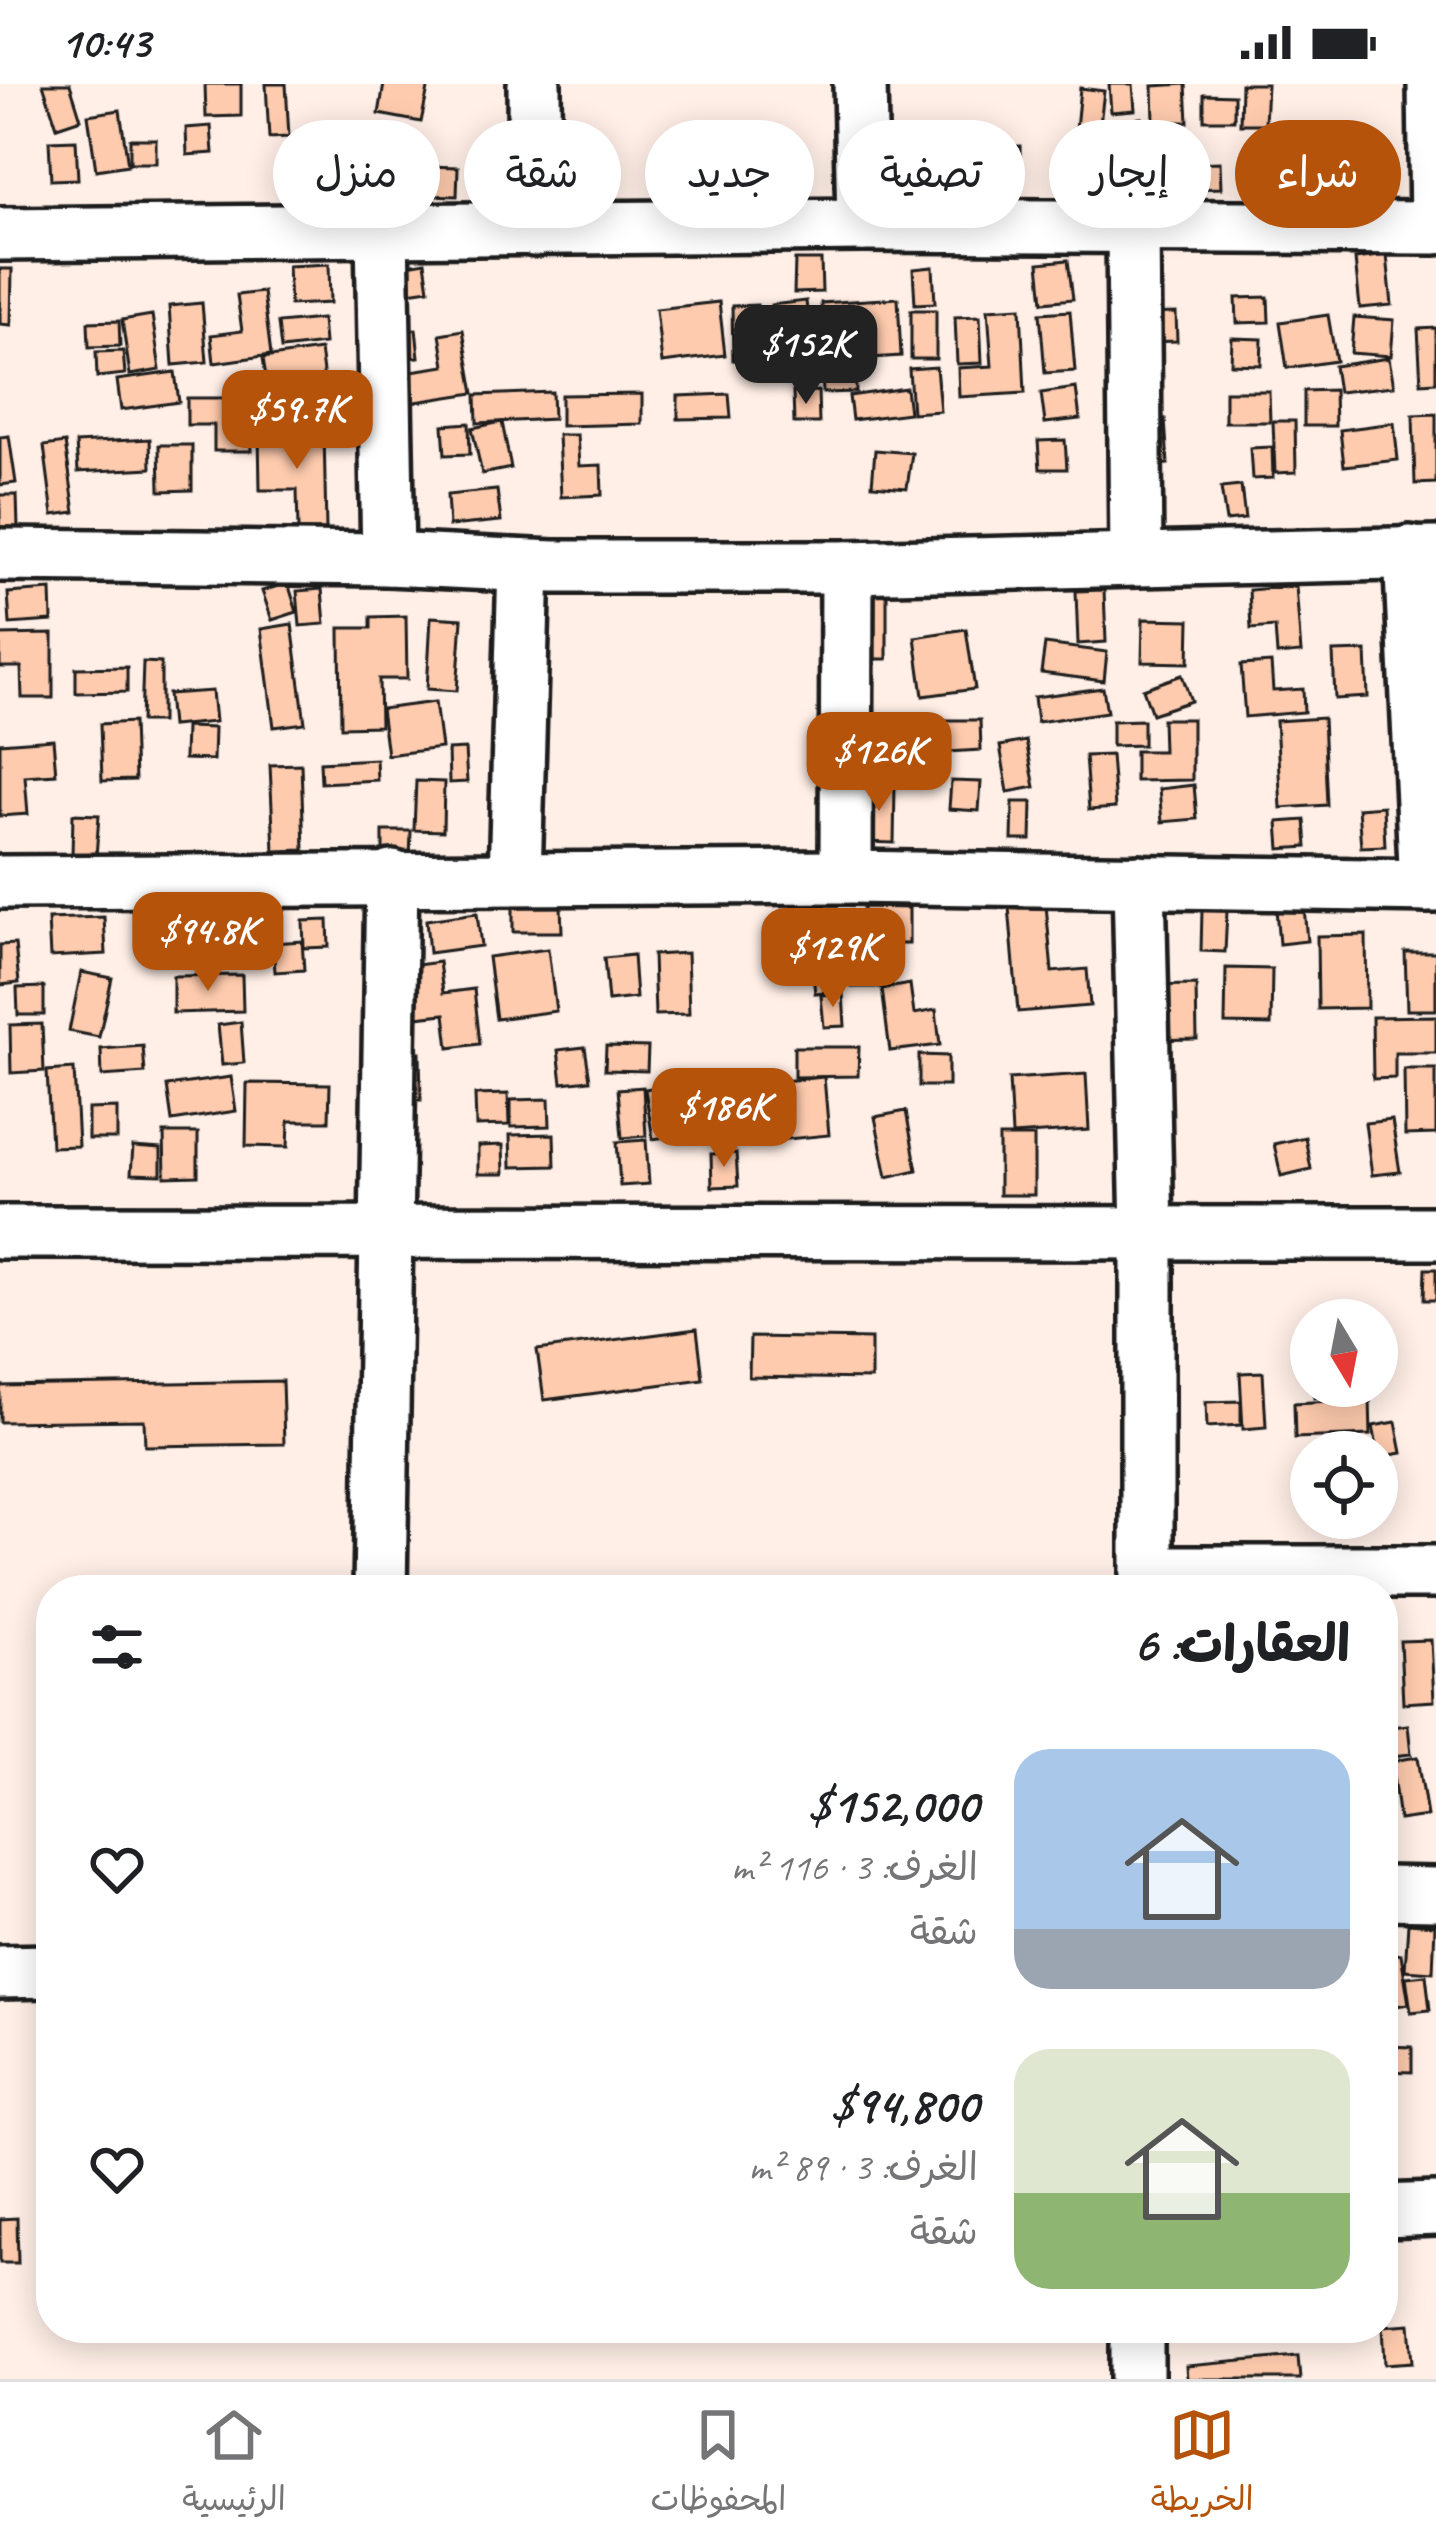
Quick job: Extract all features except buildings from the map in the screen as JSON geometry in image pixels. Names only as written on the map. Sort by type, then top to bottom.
[{"type":"street","points":[[534,84],[535,230]]},
{"type":"street","points":[[860,84],[861,120]]},
{"type":"street","points":[[1211,226],[1436,226],[1434,84]]},
{"type":"street","points":[[0,234],[838,226]]},
{"type":"street","points":[[1133,228],[1136,560]]},
{"type":"street","points":[[382,232],[388,559]]},
{"type":"street","points":[[0,555],[847,567],[1423,552],[1431,886],[845,877],[0,882]]},
{"type":"street","points":[[515,877],[524,566]]},
{"type":"street","points":[[845,877],[847,567]]},
{"type":"street","points":[[380,1575],[392,877]]},
{"type":"street","points":[[1139,881],[1148,1232],[1147,1575]]},
{"type":"street","points":[[0,1232],[1436,1234]]},
{"type":"street","points":[[1340,1575],[1436,1572]]},
{"type":"street","points":[[1398,1893],[1436,1894]]},
{"type":"street","points":[[0,1972],[36,1971]]},
{"type":"street","points":[[1398,2210],[1436,2209]]},
{"type":"street","points":[[1136,2379],[1137,2343]]}]
